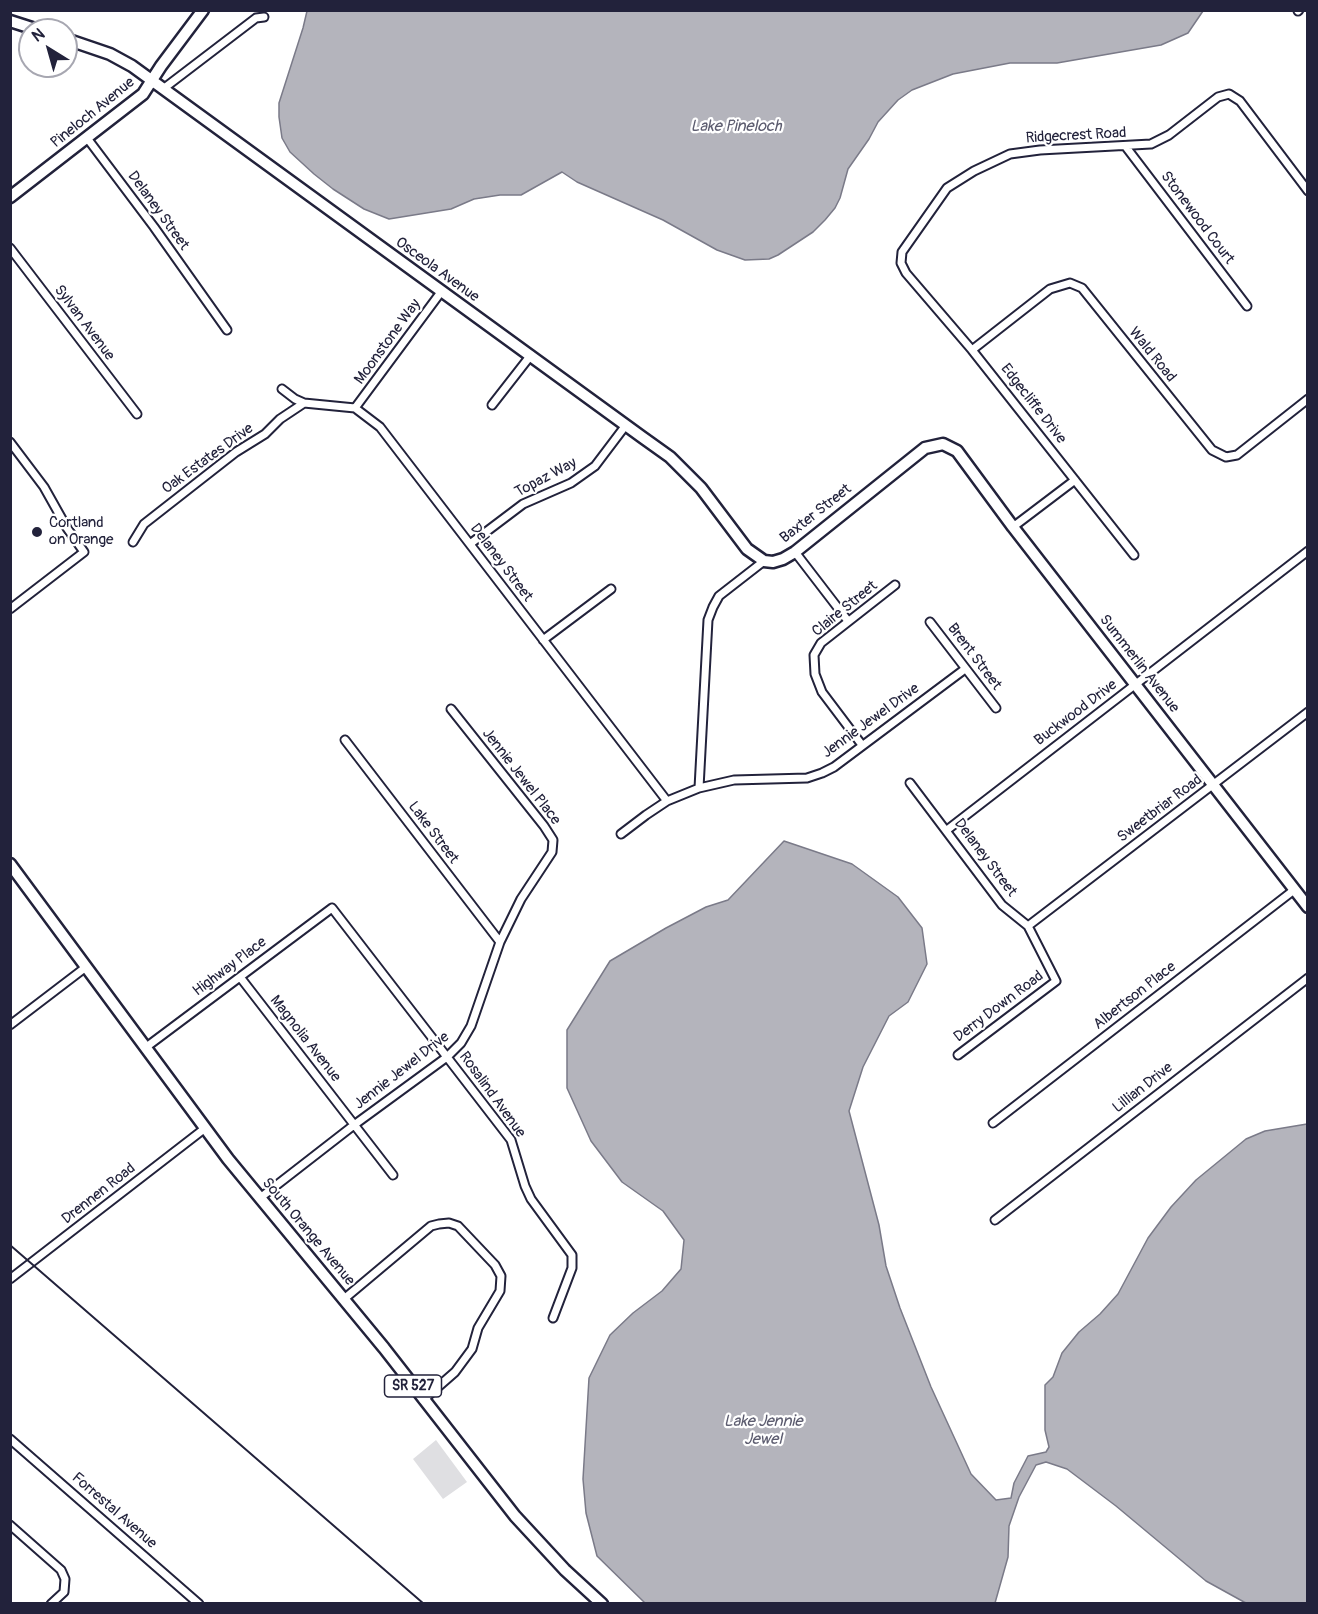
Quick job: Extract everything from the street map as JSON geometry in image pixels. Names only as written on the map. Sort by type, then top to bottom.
[{"type":"street","name":"Pineloch Avenue","points":[[10,197],[143,94],[203,10]]},
{"type":"street","points":[[164,89],[256,18],[264,16]]},
{"type":"street","name":"Osceola Avenue","points":[[78,43],[116,56],[164,89],[626,425],[687,473],[714,504],[747,549],[764,561]]},
{"type":"street","name":"Ridgecrest Road","points":[[906,273],[901,263],[902,252],[947,188],[974,171],[1011,154],[1040,150],[1151,144],[1169,135],[1218,97],[1229,94],[1240,101],[1308,191]]},
{"type":"street","name":"Delaney Street","points":[[87,138],[227,330]]},
{"type":"street","name":"Stonewood Court","points":[[1126,147],[1247,306]]},
{"type":"street","name":"Sylvan Avenue","points":[[10,248],[137,414]]},
{"type":"street","name":"Edgecliffe Drive","points":[[906,273],[972,350],[1134,555]]},
{"type":"street","name":"Wald Road","points":[[972,350],[1050,289],[1070,283],[1082,288],[1212,450],[1226,457],[1237,454],[1308,399]]},
{"type":"street","name":"Moonstone Way","points":[[356,408],[441,292]]},
{"type":"street","points":[[492,405],[531,355]]},
{"type":"street","points":[[282,389],[304,403],[356,408]]},
{"type":"street","name":"Oak Estates Drive","points":[[133,542],[144,524],[304,403]]},
{"type":"street","name":"Delaney Street","points":[[356,408],[380,427],[667,801]]},
{"type":"street","name":"Topaz Way","points":[[470,544],[523,504],[571,483],[595,466],[626,425]]},
{"type":"street","points":[[10,442],[44,487],[67,528],[84,552],[10,609]]},
{"type":"street","name":"Baxter Street","points":[[699,789],[708,620],[719,596],[764,561],[773,562],[795,552],[916,453],[934,444],[943,444]]},
{"type":"street","name":"Summerlin Avenue","points":[[943,444],[957,451],[1308,907]]},
{"type":"street","points":[[1014,527],[1075,480]]},
{"type":"street","name":"Buckwood Drive","points":[[946,830],[1308,551]]},
{"type":"street","points":[[795,552],[848,621]]},
{"type":"street","name":"Claire Street","points":[[862,745],[822,692],[815,674],[814,655],[821,643],[895,585]]},
{"type":"street","points":[[543,640],[611,589]]},
{"type":"street","name":"Brent Street","points":[[930,622],[996,708]]},
{"type":"street","name":"Jennie Jewel Drive","points":[[621,834],[667,801],[699,789],[734,780],[807,778],[834,767],[965,669]]},
{"type":"street","name":"Jennie Jewel Place","points":[[451,709],[549,832],[554,846],[545,866]]},
{"type":"street","name":"Sweetbriar Road","points":[[1028,926],[1308,712]]},
{"type":"street","name":"Lake Street","points":[[345,740],[500,942]]},
{"type":"street","name":"Delaney Street","points":[[910,783],[1002,905],[1028,926],[1056,981]]},
{"type":"street","name":"South Orange Avenue","points":[[10,864],[204,1129],[344,1299],[514,1516],[565,1570],[602,1604]]},
{"type":"street","name":"Jennie Jewel Drive","points":[[260,1198],[447,1057],[461,1043],[471,1026],[500,942],[521,900],[545,866]]},
{"type":"street","name":"Albertson Place","points":[[993,1124],[1294,890]]},
{"type":"street","name":"Highway Place","points":[[145,1048],[332,908]]},
{"type":"street","name":"Rosalind Avenue","points":[[332,908],[511,1140],[531,1199],[572,1255],[572,1268],[553,1318]]},
{"type":"street","points":[[10,1025],[86,967]]},
{"type":"street","name":"Magnolia Avenue","points":[[240,977],[393,1175]]},
{"type":"street","name":"Lillian Drive","points":[[994,1220],[1308,978]]},
{"type":"street","name":"Derry Down Road","points":[[958,1055],[1056,981]]},
{"type":"street","name":"Drennen Road","points":[[10,1279],[204,1129]]},
{"type":"street","points":[[344,1299],[431,1226],[439,1224],[449,1223],[458,1226],[495,1265],[501,1276],[500,1291],[478,1328],[472,1349],[455,1372],[423,1400]]},
{"type":"street","name":"Forrestal Avenue","points":[[10,1439],[199,1604]]},
{"type":"street","points":[[10,1525],[61,1570],[65,1579],[64,1592],[54,1601]]},
{"type":"shaded area","points":[[436,1440],[467,1482],[443,1499],[413,1459]]},
{"type":"water","name":"Lake Pineloch","points":[[307,10],[1203,11],[1188,33],[1161,45],[1057,63],[1010,63],[953,74],[912,90],[898,100],[878,122],[848,169],[840,198],[825,220],[813,232],[778,255],[769,259],[745,260],[717,250],[663,220],[577,182],[562,172],[521,195],[474,199],[451,209],[389,219],[364,209],[314,174],[290,152],[282,138],[279,103]]},
{"type":"water","name":"Lake Jennie Jewel","points":[[784,841],[852,864],[898,897],[922,928],[927,964],[908,1002],[889,1016],[863,1067],[849,1111],[879,1225],[886,1266],[900,1308],[931,1387],[971,1474],[996,1500],[1011,1498],[1014,1483],[1028,1456],[1046,1452],[1049,1447],[1045,1430],[1045,1385],[1053,1377],[1062,1353],[1079,1332],[1118,1294],[1148,1238],[1171,1207],[1196,1180],[1246,1139],[1265,1131],[1307,1124],[1307,1603],[1248,1604],[1244,1602],[1206,1581],[1116,1506],[1067,1469],[1046,1462],[1036,1465],[1019,1497],[1009,1526],[1008,1557],[995,1603],[645,1603],[597,1556],[586,1513],[583,1479],[589,1378],[610,1335],[633,1313],[662,1291],[681,1269],[684,1240],[663,1211],[622,1182],[591,1141],[567,1088],[567,1030],[610,961],[706,907],[728,900]]},
{"type":"railway","points":[[10,1245],[424,1604]]},
{"type":"place","name":"Cortland on Orange","points":[[37,532]]}]
